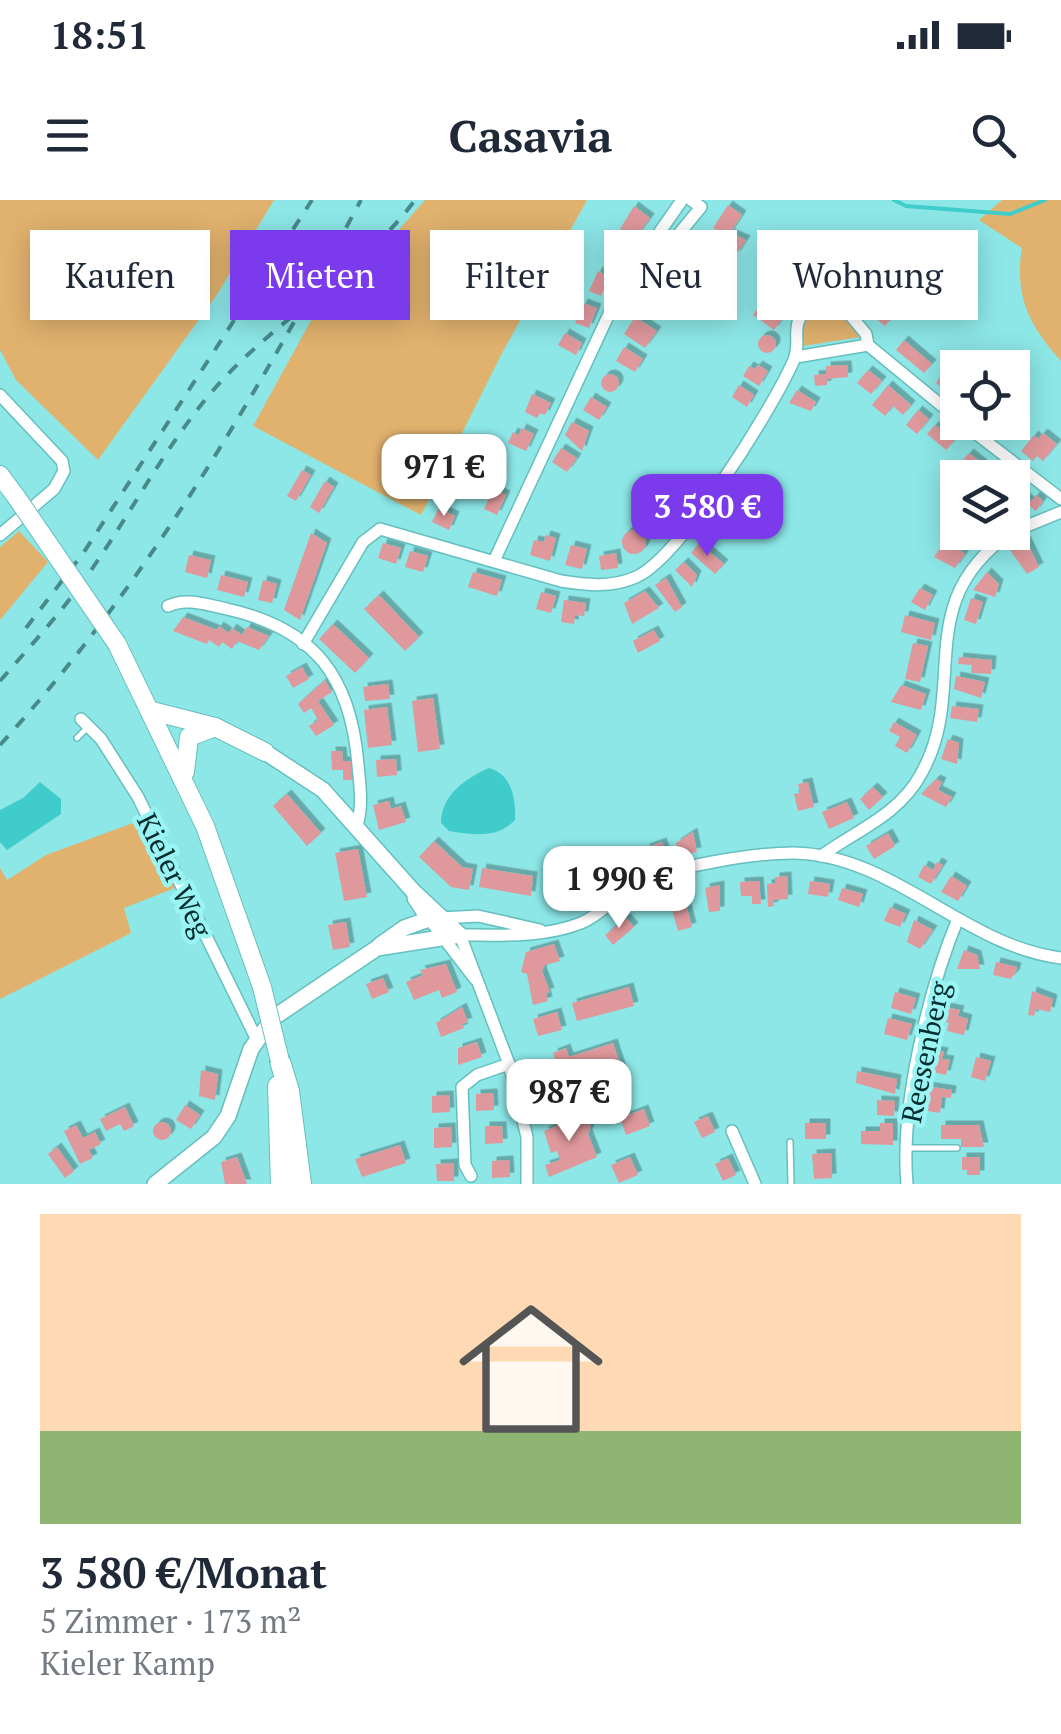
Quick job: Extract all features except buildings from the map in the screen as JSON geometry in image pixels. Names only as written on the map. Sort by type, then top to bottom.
[{"type":"highway","points":[[280,1062],[281,1184]]},
{"type":"highway","points":[[280,1062],[289,1091],[301,1184]]},
{"type":"main road","points":[[0,476],[116,644],[185,780],[224,872],[262,987],[280,1062]]},
{"type":"main road","points":[[152,712],[216,727],[265,752]]},
{"type":"main road","points":[[185,780],[187,742],[197,732],[216,727]]},
{"type":"street","points":[[661,230],[682,200]]},
{"type":"street","points":[[685,230],[701,207],[692,200]]},
{"type":"street","points":[[303,644],[363,542],[380,529],[589,585],[618,583],[650,570],[674,549],[698,516],[796,357],[796,325],[813,300],[840,303],[866,334],[868,345],[940,404]]},
{"type":"street","points":[[494,561],[606,320]]},
{"type":"street","points":[[796,357],[868,345]]},
{"type":"street","points":[[0,394],[62,460],[64,471],[54,490],[0,534]]},
{"type":"street","points":[[985,440],[1061,499]]},
{"type":"street","points":[[1030,525],[1061,512]]},
{"type":"street","points":[[821,856],[880,819],[902,801],[922,774],[934,740],[950,617],[961,581],[986,550]]},
{"type":"street","points":[[168,606],[179,600],[247,614],[303,644],[337,678],[351,708],[362,804],[357,826]]},
{"type":"street","name":"Kieler Weg","points":[[84,723],[138,796],[256,1038]]},
{"type":"street","points":[[265,752],[312,780],[452,936],[478,984],[509,1064],[527,1138],[527,1184]]},
{"type":"street","points":[[377,948],[452,936],[544,931],[585,922],[637,884],[694,868],[792,853],[821,856],[913,892],[958,922],[1038,956],[1061,958]]},
{"type":"street","points":[[155,1184],[187,1163],[222,1127],[256,1038],[273,1018],[404,928],[437,918],[478,916],[544,931]]},
{"type":"street","name":"Reesenberg","points":[[907,1184],[905,1148],[913,1076],[958,922]]},
{"type":"street","points":[[471,1176],[465,1166],[462,1087],[466,1080],[509,1064]]},
{"type":"street","points":[[732,1131],[755,1184]]},
{"type":"lane","points":[[77,738],[84,723]]},
{"type":"lane","points":[[790,1142],[792,1184]]},
{"type":"lane","points":[[905,1148],[958,1148]]},
{"type":"shaded area","points":[[0,200],[274,200],[256,230],[230,230],[230,273],[210,304],[210,230],[30,230],[30,320],[199,320],[98,460],[16,380],[0,350]]},
{"type":"shaded area","points":[[425,200],[587,200],[570,230],[430,230],[430,320],[520,320],[421,515],[253,426],[311,320],[410,320],[410,230],[399,230]]},
{"type":"shaded area","points":[[1002,200],[1061,200],[1061,361],[1032,322],[1022,295],[1022,248],[979,220]]},
{"type":"shaded area","points":[[805,320],[848,320],[860,337],[803,346],[799,328]]},
{"type":"shaded area","points":[[19,531],[48,562],[0,620],[0,547]]},
{"type":"shaded area","points":[[141,820],[175,888],[124,908],[131,933],[0,999],[0,868],[7,880],[46,855]]},
{"type":"water","points":[[489,768],[508,782],[515,820],[493,833],[449,831],[441,823],[450,796],[464,782]]},
{"type":"water","points":[[40,782],[61,799],[61,814],[7,850],[0,842],[0,810],[23,798]]},
{"type":"waterway","points":[[894,200],[906,206],[1010,214],[1045,200]]},
{"type":"railway","points":[[26,628],[84,552],[312,200]]},
{"type":"railway","points":[[0,745],[54,683],[152,552],[282,344],[361,200]]},
{"type":"railway","points":[[0,681],[85,579],[168,451],[216,387],[265,339],[369,251],[415,200]]}]
